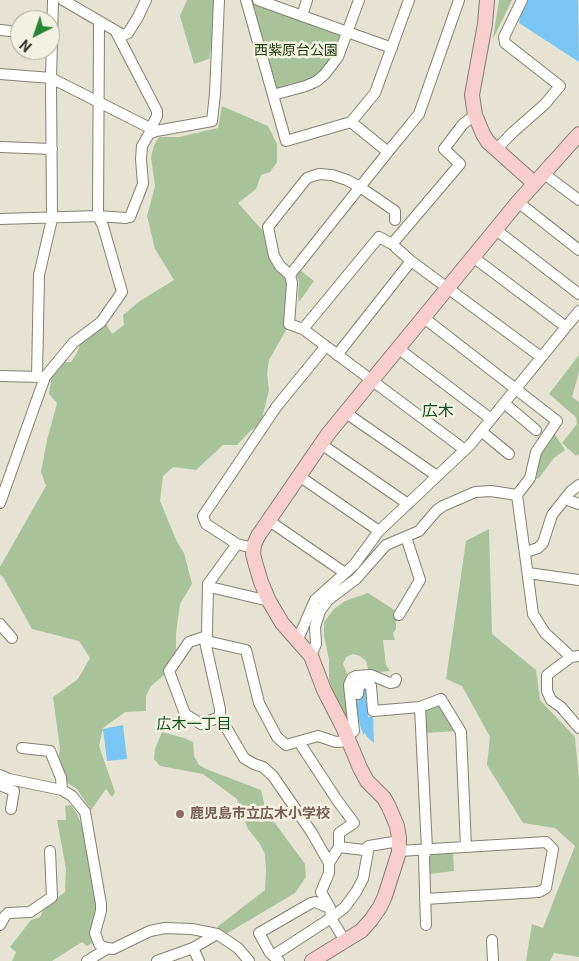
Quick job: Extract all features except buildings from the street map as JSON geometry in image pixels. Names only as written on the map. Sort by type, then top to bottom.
[{"type":"street","points":[[63,0],[123,35],[128,33],[146,0]]},
{"type":"street","points":[[0,74],[51,78],[153,129],[212,121],[216,84],[219,0]]},
{"type":"street","points":[[246,0],[286,141],[351,122],[375,93],[409,0]]},
{"type":"street","points":[[258,0],[392,48]]},
{"type":"street","points":[[302,16],[307,0]]},
{"type":"street","points":[[273,95],[306,86],[317,81],[325,74],[338,57],[359,0]]},
{"type":"street","points":[[290,275],[419,114],[459,0]]},
{"type":"street","points":[[487,0],[485,24],[472,96],[475,115],[482,134],[496,150],[538,178],[579,200]]},
{"type":"street","points":[[496,150],[545,104],[560,86],[505,43],[504,37],[522,0]]},
{"type":"street","points":[[0,376],[41,377],[73,343],[101,322],[122,292],[103,226],[98,216],[99,22]]},
{"type":"street","points":[[0,219],[130,217],[143,184],[142,146],[153,129],[157,111],[116,32]]},
{"type":"street","points":[[0,503],[41,377],[39,275],[52,219],[51,60]]},
{"type":"street","points":[[392,244],[460,164],[444,149],[463,124],[475,115]]},
{"type":"street","points":[[351,122],[388,152]]},
{"type":"street","points":[[312,961],[361,931],[380,907],[385,896],[399,846],[397,826],[384,798],[362,774],[348,739],[324,690],[311,656],[282,623],[269,601],[261,582],[253,548],[268,520],[321,444],[538,178],[576,142]]},
{"type":"street","points":[[0,147],[52,149]]},
{"type":"street","points":[[395,220],[395,211],[347,180],[319,174],[307,178],[268,227],[274,256],[280,266],[290,275],[292,283],[289,324],[303,329],[464,450]]},
{"type":"street","points":[[518,202],[579,250]]},
{"type":"street","points":[[495,229],[579,294]]},
{"type":"street","points":[[303,329],[379,237],[392,244],[541,357]]},
{"type":"street","points":[[474,257],[566,327]]},
{"type":"street","points":[[337,355],[412,261]]},
{"type":"street","points":[[298,639],[311,605],[315,600],[363,554],[379,531],[464,450],[579,311]]},
{"type":"street","points":[[424,318],[557,421],[536,452],[530,478],[517,495],[533,614],[546,633],[575,657],[547,674],[547,691],[551,700],[561,707],[579,728]]},
{"type":"street","points":[[253,548],[237,544],[206,524],[202,516],[277,406],[326,346]]},
{"type":"street","points":[[399,349],[491,418]]},
{"type":"street","points":[[504,403],[536,430]]},
{"type":"street","points":[[346,413],[436,476]]},
{"type":"street","points":[[481,431],[509,454]]},
{"type":"street","points":[[321,444],[408,504]]},
{"type":"street","points":[[299,476],[379,531]]},
{"type":"street","points":[[526,552],[538,548],[543,542],[552,515],[579,485]]},
{"type":"street","points":[[311,656],[316,644],[315,627],[320,611],[328,600],[356,579],[386,545],[419,531],[437,510],[475,492],[517,495]]},
{"type":"street","points":[[565,499],[579,504]]},
{"type":"street","points":[[268,520],[345,573]]},
{"type":"street","points":[[399,615],[420,580],[406,537]]},
{"type":"street","points":[[220,717],[201,724],[185,714],[169,671],[189,642],[204,637],[207,634],[208,584],[237,544]]},
{"type":"street","points":[[528,573],[579,580]]},
{"type":"street","points":[[214,588],[269,601]]},
{"type":"street","points":[[0,624],[12,638]]},
{"type":"street","points":[[204,637],[220,709],[220,717],[244,758],[264,767],[273,776],[329,862]]},
{"type":"street","points":[[204,637],[211,642],[246,650],[258,704],[277,737],[286,745],[318,736],[336,742],[348,739],[354,731],[348,685],[352,678],[371,675],[390,683],[395,682],[396,679]]},
{"type":"street","points":[[358,694],[359,686],[362,684],[368,683],[371,686],[373,711],[420,707],[441,698],[461,732],[466,847]]},
{"type":"street","points":[[420,707],[427,849],[424,856],[426,925]]},
{"type":"street","points":[[299,742],[337,800],[354,822],[339,833],[338,847],[329,862],[329,873],[321,892],[345,941]]},
{"type":"street","points":[[22,748],[50,751],[61,778],[62,790]]},
{"type":"street","points":[[0,775],[10,780],[62,790],[72,796],[85,812],[101,904],[101,911],[96,926],[96,939],[99,944],[113,948],[121,946],[150,931],[165,928],[192,929],[217,934],[238,948],[249,961]]},
{"type":"street","points":[[0,785],[14,791],[11,809]]},
{"type":"street","points":[[338,847],[364,850],[369,846],[399,846],[427,849],[546,842],[554,850],[546,888],[539,892],[425,899]]},
{"type":"street","points":[[331,913],[315,902],[311,903],[259,933],[270,953],[276,958],[331,913],[345,908],[362,879],[369,846]]},
{"type":"street","points":[[0,925],[5,916],[4,910],[30,912],[52,897],[50,851]]},
{"type":"street","points":[[157,961],[193,948],[217,934]]},
{"type":"street","points":[[492,940],[493,961]]},
{"type":"street","points":[[87,961],[108,948]]},
{"type":"street","points":[[193,948],[199,961]]},
{"type":"green space","points":[[187,0],[214,0],[214,28],[209,59],[194,64],[180,16]]},
{"type":"green space","points":[[499,0],[512,0],[493,39]]},
{"type":"green space","name":"西紫原台公園","points":[[251,3],[338,34],[341,38],[331,62],[322,73],[307,81],[279,90],[275,87]]},
{"type":"green space","points":[[222,106],[268,126],[277,144],[277,162],[270,172],[261,175],[256,189],[238,203],[263,231],[275,256],[275,270],[287,279],[288,316],[286,330],[269,360],[267,373],[269,390],[261,423],[237,445],[223,445],[196,470],[173,467],[163,476],[160,501],[177,542],[184,553],[192,584],[180,604],[176,633],[176,665],[151,686],[146,696],[146,711],[125,712],[103,728],[99,746],[115,792],[112,797],[106,789],[91,810],[77,789],[66,782],[58,761],[60,749],[53,697],[78,679],[90,658],[79,641],[32,629],[3,577],[0,575],[0,567],[46,486],[41,472],[57,403],[49,394],[54,362],[71,362],[77,353],[86,328],[104,321],[112,334],[124,325],[123,315],[140,301],[174,280],[155,249],[147,216],[155,186],[151,157],[154,145],[159,137],[179,137],[218,128]]},
{"type":"green space","points":[[301,271],[314,281],[299,302],[299,282],[296,274]]},
{"type":"green space","points":[[579,355],[579,372],[572,397],[579,402],[579,454],[576,456],[562,443],[577,424],[576,417],[549,394]]},
{"type":"green space","points":[[554,433],[565,450],[554,458],[539,478],[535,479],[538,454]]},
{"type":"green space","points":[[489,529],[492,634],[536,670],[540,700],[575,737],[579,779],[579,957],[554,953],[550,961],[526,961],[532,924],[543,928],[575,846],[555,828],[523,823],[487,765],[490,737],[462,686],[446,679],[466,541]]},
{"type":"green space","points":[[368,593],[396,611],[396,629],[393,633],[395,640],[383,640],[386,665],[390,671],[369,673],[366,661],[360,656],[353,654],[346,657],[343,664],[348,676],[351,730],[335,700],[329,679],[329,659],[324,636],[324,622],[334,609],[345,601]]},
{"type":"green space","points":[[437,705],[441,706],[456,731],[425,733],[425,710]]},
{"type":"green space","points":[[162,732],[193,742],[194,756],[199,765],[261,790],[266,811],[305,864],[306,877],[295,893],[226,934],[217,927],[265,890],[265,854],[248,829],[237,799],[203,774],[160,766],[154,759],[155,749]]},
{"type":"green space","points":[[71,805],[84,830],[99,908],[92,943],[87,946],[82,942],[52,961],[12,961],[16,952],[10,947],[31,920],[40,917],[44,908],[65,892],[66,869],[57,820],[66,820],[65,806]]},
{"type":"green space","points":[[453,852],[454,871],[429,874],[428,859],[433,853]]},
{"type":"water","points":[[528,0],[578,0],[579,62],[519,23]]},
{"type":"water","points":[[369,686],[368,717],[373,717],[374,743],[365,733],[363,734],[358,719],[356,696],[360,689]]},
{"type":"water","points":[[123,725],[127,759],[107,761],[103,729]]},
{"type":"place","name":"鹿児島市立広木小学校","points":[[180,814]]},
{"type":"district","name":"広木","points":[[438,412]]},
{"type":"district","name":"広木一丁目","points":[[194,725]]}]
